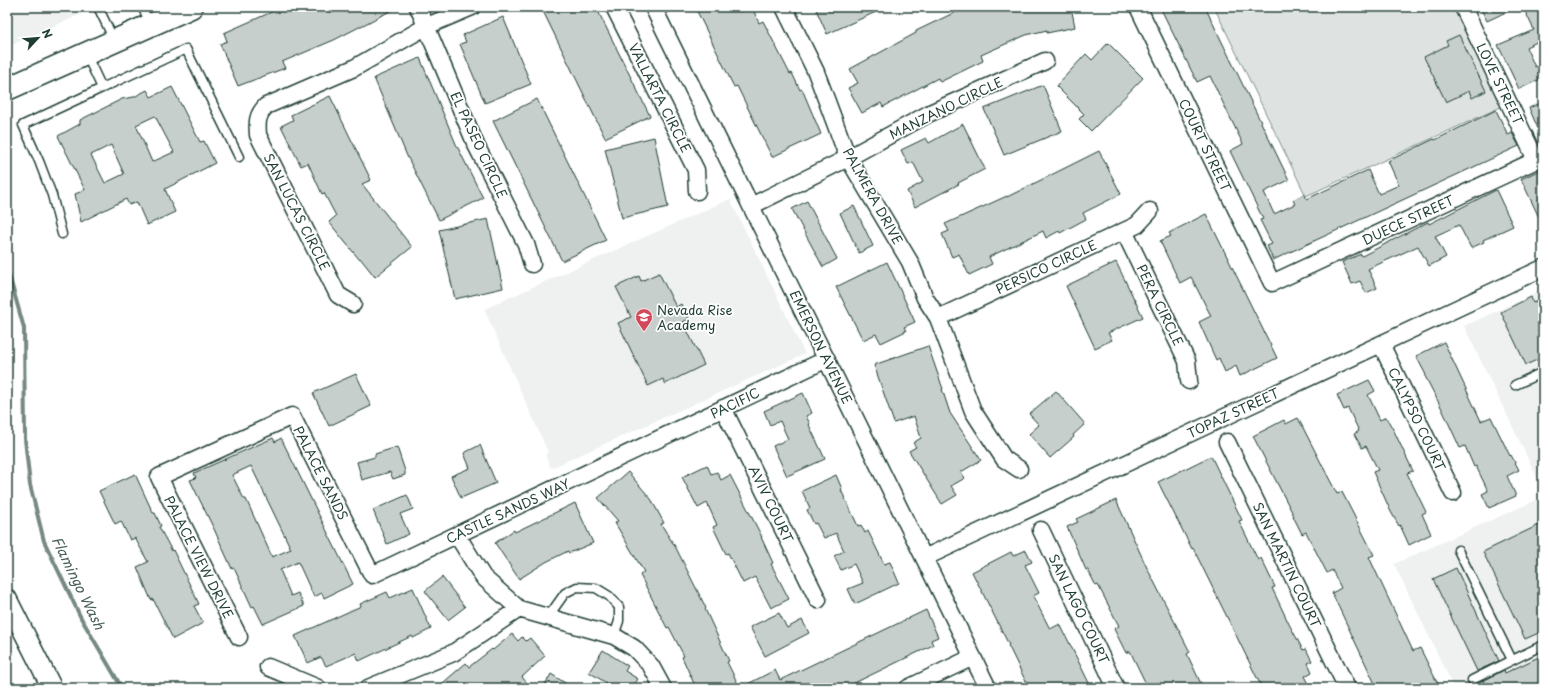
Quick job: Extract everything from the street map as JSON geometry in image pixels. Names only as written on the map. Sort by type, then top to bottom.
[{"type":"main road","points":[[7,88],[114,41],[147,16],[189,7]]},
{"type":"street","name":"EL PASEO CIRCLE","points":[[418,7],[476,145],[526,244],[532,264]]},
{"type":"street","points":[[427,26],[472,7]]},
{"type":"street","name":"VALLARTA CIRCLE","points":[[614,7],[696,170],[697,191]]},
{"type":"street","name":"EMERSON AVENUE","points":[[653,7],[988,688]]},
{"type":"street","name":"PALMERA DRIVE","points":[[784,7],[816,72],[848,158],[910,262],[925,298],[938,318],[973,411],[1004,459],[1020,468]]},
{"type":"street","name":"COURT STREET","points":[[1138,7],[1272,283]]},
{"type":"street","name":"LOVE STREET","points":[[1463,7],[1540,159]]},
{"type":"street","name":"SAN LUCAS CIRCLE","points":[[353,304],[338,294],[258,135],[256,122],[260,112],[266,106],[354,68],[427,26]]},
{"type":"street","name":"MANZANO CIRCLE","points":[[751,206],[848,158],[930,114],[1045,61]]},
{"type":"street","name":"DUECE STREET","points":[[1272,283],[1302,274],[1540,159]]},
{"type":"street","name":"PERSICO CIRCLE","points":[[938,318],[1137,225],[1150,211]]},
{"type":"street","name":"PERA CIRCLE","points":[[1124,231],[1187,361],[1189,381]]},
{"type":"street","name":"TOPAZ STREET","points":[[924,558],[1543,268]]},
{"type":"street","name":"CALYPSO COURT","points":[[1381,344],[1453,493]]},
{"type":"street","name":"PACIFIC","points":[[643,447],[827,359]]},
{"type":"street","name":"AVIV COURT","points":[[724,408],[818,600]]},
{"type":"street","name":"PALACE SANDS","points":[[159,477],[292,416],[372,575]]},
{"type":"street","name":"SAN MARTIN COURT","points":[[1227,442],[1347,688]]},
{"type":"street","name":"CASTLE SANDS WAY","points":[[372,575],[643,447]]},
{"type":"street","name":"PALACE VIEW DRIVE","points":[[159,477],[239,637]]},
{"type":"street","name":"SAN LAGO COURT","points":[[1041,530],[1116,688]]},
{"type":"street","points":[[456,535],[483,577],[519,608],[614,636],[634,648],[651,666],[663,688]]},
{"type":"street","points":[[7,599],[52,688]]},
{"type":"street","points":[[368,688],[453,653],[519,608]]},
{"type":"street","points":[[908,688],[973,657]]},
{"type":"street","points":[[268,667],[318,688]]},
{"type":"lane","points":[[98,7],[114,41]]},
{"type":"lane","points":[[62,234],[52,196],[23,125],[186,49],[239,157]]},
{"type":"lane","points":[[86,54],[102,88]]},
{"type":"lane","points":[[1515,385],[1543,372]]},
{"type":"lane","points":[[1458,550],[1512,660]]},
{"type":"lane","points":[[548,617],[565,593],[577,587],[596,588],[609,596],[619,607],[620,621],[614,636]]},
{"type":"lane","points":[[1472,680],[1543,645]]},
{"type":"shaded area","points":[[7,7],[97,7],[7,47]]},
{"type":"shaded area","points":[[1214,7],[1455,7],[1503,106],[1306,196]]},
{"type":"shaded area","name":"Nevada Rise Academy","points":[[730,199],[805,354],[551,468],[545,455],[548,452],[484,309]]},
{"type":"shaded area","points":[[1543,290],[1543,490],[1464,326]]},
{"type":"shaded area","points":[[1543,497],[1543,688],[1454,688],[1394,564]]},
{"type":"building","points":[[283,7],[398,7],[334,40],[282,62],[285,68],[238,86],[220,44],[227,41],[224,33]]},
{"type":"building","points":[[541,7],[596,7],[650,116],[605,138]]},
{"type":"building","points":[[695,7],[737,7],[739,11],[747,7],[752,7],[759,23],[763,21],[790,74],[792,73],[800,90],[802,89],[821,134],[772,157],[737,86],[734,87]]},
{"type":"building","points":[[815,7],[887,7],[827,34]]},
{"type":"building","points":[[966,7],[1071,7],[1075,27],[1047,33],[1047,30],[1026,35],[981,55],[983,61],[940,82],[938,78],[883,107],[881,103],[862,113],[848,88],[858,83],[850,69],[916,33],[916,31]]},
{"type":"building","points":[[1160,7],[1205,7],[1289,180],[1264,192],[1274,214],[1295,204],[1293,200],[1304,194],[1307,199],[1368,170],[1379,194],[1399,185],[1388,161],[1496,110],[1508,135],[1512,133],[1519,146],[1273,260],[1267,246],[1272,244],[1260,220],[1263,219],[1230,151],[1243,144],[1210,76],[1197,82]]},
{"type":"building","points":[[1480,7],[1517,7],[1487,21]]},
{"type":"building","points":[[1523,7],[1543,7],[1543,50],[1539,41],[1526,47],[1535,67],[1543,63],[1543,78],[1519,89],[1498,45],[1534,30]]},
{"type":"building","points":[[503,17],[531,84],[485,103],[460,44],[466,42],[463,35]]},
{"type":"building","points":[[1459,35],[1486,91],[1472,98],[1469,91],[1446,102],[1424,57],[1448,45],[1446,41]]},
{"type":"building","points":[[1108,43],[1143,78],[1091,131],[1079,119],[1084,114],[1056,86],[1086,54],[1092,60]]},
{"type":"building","points":[[420,58],[456,144],[483,198],[439,220],[407,156],[374,78]]},
{"type":"building","points":[[1043,85],[1062,131],[1004,155],[984,109]]},
{"type":"building","points":[[172,87],[200,142],[204,141],[215,163],[165,189],[175,212],[147,225],[137,202],[129,205],[126,199],[81,222],[75,194],[85,190],[58,136],[80,124],[80,120],[122,99],[134,97],[147,90],[151,97]],"holes":[[[155,116],[174,152],[152,162],[136,125]],[[111,145],[124,174],[105,183],[91,155]]]},
{"type":"building","points":[[330,96],[371,180],[362,184],[412,247],[375,277],[329,222],[336,216],[324,193],[322,194],[308,163],[301,166],[281,126],[293,120],[291,115]]},
{"type":"building","points":[[537,99],[606,240],[562,261],[493,121]]},
{"type":"building","points":[[1543,102],[1543,140],[1529,108]]},
{"type":"building","points":[[963,124],[985,169],[915,207],[907,191],[923,182],[913,162],[908,164],[901,150],[926,138],[929,143]]},
{"type":"building","points":[[654,137],[668,207],[622,218],[605,149]]},
{"type":"building","points":[[1099,151],[1121,194],[1083,213],[1086,219],[1060,233],[1059,231],[1046,238],[1043,231],[989,257],[992,264],[969,275],[959,254],[952,257],[942,234],[949,231],[945,224],[1007,197]]},
{"type":"building","points":[[1540,170],[1543,178],[1543,226],[1521,179]]},
{"type":"building","points":[[1496,190],[1513,226],[1483,240],[1484,242],[1471,248],[1459,225],[1435,236],[1446,257],[1429,266],[1418,246],[1368,269],[1377,288],[1366,293],[1360,281],[1352,284],[1342,262],[1361,254],[1362,256],[1428,222],[1429,224]]},
{"type":"building","points":[[807,201],[837,259],[823,267],[792,209]]},
{"type":"building","points":[[854,206],[873,246],[859,253],[840,213]]},
{"type":"building","points":[[1206,214],[1277,358],[1240,376],[1236,366],[1225,372],[1219,358],[1216,360],[1199,322],[1211,316],[1191,277],[1180,283],[1160,241],[1171,236],[1169,233]]},
{"type":"building","points":[[488,219],[503,288],[455,299],[439,230]]},
{"type":"building","points":[[887,262],[915,322],[904,327],[906,331],[881,343],[876,334],[863,340],[836,287]]},
{"type":"building","points":[[1116,262],[1143,317],[1108,333],[1112,340],[1095,348],[1066,286]]},
{"type":"building","points":[[659,273],[676,307],[681,304],[689,319],[683,322],[704,365],[665,384],[663,379],[648,386],[618,323],[631,317],[616,287],[639,276],[641,281]]},
{"type":"building","points":[[1531,297],[1533,303],[1543,298],[1543,357],[1526,365],[1501,312]]},
{"type":"building","points":[[1444,342],[1481,421],[1491,417],[1510,456],[1511,455],[1519,470],[1507,476],[1516,496],[1489,508],[1482,494],[1488,491],[1476,466],[1474,467],[1465,446],[1460,448],[1416,356]]},
{"type":"building","points":[[928,346],[950,413],[981,460],[961,472],[965,478],[951,486],[957,495],[942,504],[909,451],[916,447],[913,443],[921,438],[914,416],[894,423],[874,365]]},
{"type":"building","points":[[356,374],[371,406],[329,426],[313,393]]},
{"type":"building","points":[[1369,380],[1375,391],[1368,395],[1380,420],[1386,417],[1394,431],[1413,471],[1407,473],[1426,512],[1422,514],[1431,534],[1409,545],[1400,525],[1399,526],[1391,512],[1373,472],[1378,470],[1366,446],[1362,448],[1354,434],[1359,431],[1348,408],[1344,410],[1337,395]]},
{"type":"building","points":[[1056,391],[1085,424],[1073,435],[1074,437],[1050,458],[1029,434],[1039,425],[1029,414]]},
{"type":"building","points":[[803,393],[812,413],[806,416],[810,424],[809,425],[825,459],[787,476],[773,446],[788,439],[780,421],[770,425],[764,411]]},
{"type":"building","points":[[1298,418],[1337,494],[1342,492],[1374,555],[1369,557],[1413,651],[1420,648],[1440,688],[1377,688],[1332,593],[1341,588],[1332,570],[1327,573],[1306,532],[1302,534],[1253,436],[1284,420],[1286,424]]},
{"type":"building","points":[[273,438],[275,442],[281,438],[353,584],[324,598],[322,593],[314,597],[298,562],[280,570],[291,596],[298,593],[304,606],[263,624],[254,606],[252,607],[234,568],[232,569],[190,480],[196,478],[194,473]],"holes":[[[251,466],[291,549],[272,557],[246,499],[244,499],[232,475]]]},
{"type":"building","points":[[480,445],[496,483],[461,498],[451,476],[470,468],[464,453]]},
{"type":"building","points":[[397,447],[405,475],[393,479],[390,472],[362,480],[357,462],[375,457],[375,454]]},
{"type":"building","points":[[1211,456],[1242,520],[1239,521],[1258,560],[1261,558],[1275,587],[1272,588],[1289,624],[1303,650],[1306,649],[1312,661],[1308,663],[1312,672],[1305,676],[1311,688],[1262,688],[1193,548],[1192,549],[1158,482]]},
{"type":"building","points":[[707,465],[711,474],[717,472],[721,480],[730,475],[762,537],[773,563],[771,564],[789,599],[771,608],[755,577],[743,583],[728,553],[726,554],[713,527],[717,525],[707,503],[698,508],[682,477]]},
{"type":"building","points":[[628,472],[651,499],[664,523],[661,524],[676,548],[706,608],[705,609],[729,661],[727,662],[740,688],[696,688],[682,657],[684,656],[669,627],[667,628],[640,575],[644,572],[615,523],[618,521],[598,498]]},
{"type":"building","points":[[135,474],[153,513],[155,513],[161,526],[159,527],[172,551],[173,550],[199,604],[194,606],[203,623],[173,639],[153,599],[151,600],[137,567],[148,562],[135,538],[130,540],[121,521],[115,524],[99,491]]},
{"type":"building","points":[[836,475],[842,489],[841,490],[858,526],[861,525],[865,533],[868,531],[884,564],[890,562],[899,583],[855,604],[848,589],[863,583],[854,564],[841,570],[834,556],[844,551],[836,533],[824,538],[816,523],[814,524],[807,510],[810,508],[802,491]]},
{"type":"building","points":[[407,495],[413,509],[400,514],[409,534],[387,544],[373,510]]},
{"type":"building","points":[[1116,500],[1147,568],[1190,652],[1187,654],[1203,688],[1148,688],[1130,651],[1126,653],[1114,629],[1119,626],[1098,585],[1096,586],[1088,570],[1086,570],[1067,527],[1078,522],[1076,519]]},
{"type":"building","points":[[575,503],[593,543],[569,553],[568,551],[546,562],[519,579],[495,543],[514,530],[515,532]]},
{"type":"building","points":[[1543,523],[1543,631],[1525,639],[1483,552]]},
{"type":"building","points":[[1026,550],[1032,562],[1025,565],[1039,593],[1033,596],[1050,629],[1060,624],[1090,685],[1083,688],[1029,688],[972,572],[1011,552],[1013,556]]},
{"type":"building","points":[[1456,568],[1499,661],[1477,671],[1433,579]]},
{"type":"building","points":[[442,577],[465,607],[448,620],[425,591]]},
{"type":"building","points":[[413,588],[431,629],[413,638],[412,636],[359,661],[356,653],[326,666],[321,657],[308,663],[295,636],[361,606],[360,604],[387,592],[390,598]]},
{"type":"building","points":[[926,610],[938,637],[931,640],[933,645],[844,688],[740,688],[775,670],[780,680]]},
{"type":"building","points":[[779,613],[787,628],[802,620],[809,633],[765,656],[750,627]]},
{"type":"building","points":[[512,634],[518,641],[522,637],[526,641],[530,638],[545,656],[522,677],[527,683],[521,688],[437,688],[466,663],[469,667]]},
{"type":"building","points":[[603,650],[628,666],[625,671],[638,679],[632,688],[614,688],[589,672]]},
{"type":"building","points":[[1543,655],[1543,681],[1528,688],[1486,688],[1483,681],[1504,670],[1505,673]]},
{"type":"building","points":[[551,674],[573,688],[543,688]]},
{"type":"waterway","name":"Flamingo Wash","points":[[7,268],[24,328],[25,439],[30,485],[44,541],[81,618],[122,688]]},
{"type":"place","name":"Nevada Rise Academy","points":[[644,332]]}]
